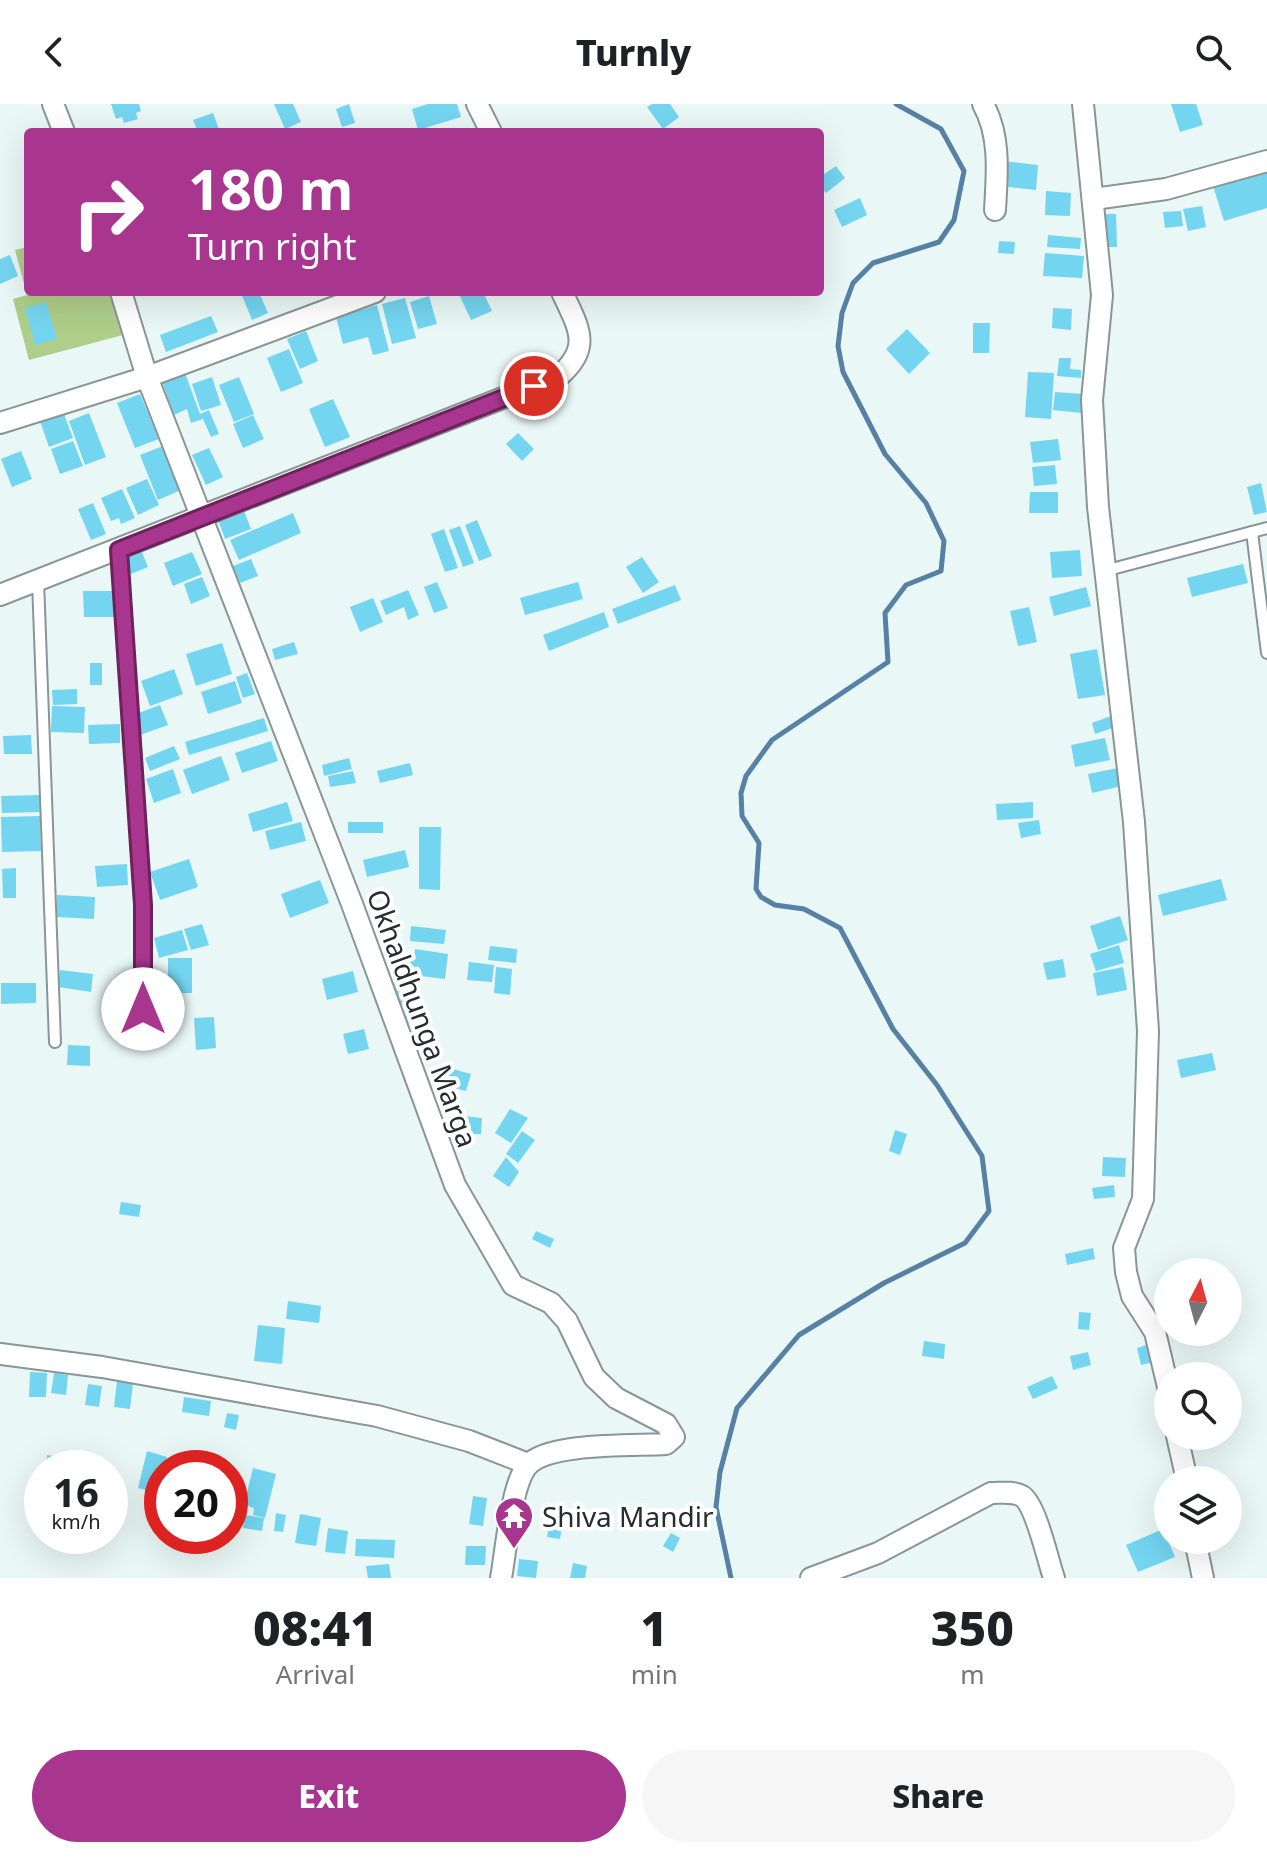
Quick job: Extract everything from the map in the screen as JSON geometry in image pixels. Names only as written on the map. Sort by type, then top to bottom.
[{"type":"street","points":[[53,104],[62,128]]},
{"type":"street","points":[[477,104],[489,128]]},
{"type":"street","points":[[983,104],[993,122],[997,171],[995,210]]},
{"type":"street","points":[[1083,104],[1102,295],[1092,400],[1098,507],[1108,570],[1134,822],[1148,1031],[1143,1199],[1124,1248],[1132,1296],[1155,1332],[1162,1362]]},
{"type":"street","points":[[1094,199],[1166,189],[1267,161]]},
{"type":"street","name":"Okhaldhunga Marga","points":[[122,296],[147,377],[203,517],[455,1185],[498,1265],[513,1285],[551,1303],[567,1321],[594,1377],[616,1398],[666,1424],[674,1433],[666,1444],[567,1450],[544,1455],[528,1464]]},
{"type":"street","points":[[0,423],[147,377],[364,296]]},
{"type":"street","points":[[0,595],[559,376],[575,362],[580,349],[578,329],[564,296]]},
{"type":"street","points":[[0,1354],[102,1367],[377,1416],[469,1441],[528,1464],[519,1481],[501,1578]]},
{"type":"street","points":[[811,1578],[878,1553],[991,1493],[1009,1492],[1023,1497],[1031,1507],[1054,1578]]},
{"type":"street","points":[[1198,1554],[1203,1578]]},
{"type":"lane","points":[[1108,570],[1267,528]]},
{"type":"lane","points":[[1252,532],[1267,653]]},
{"type":"lane","points":[[119,550],[143,905],[143,1009]]},
{"type":"lane","points":[[38,581],[55,1042]]},
{"type":"green space","points":[[24,248],[24,284],[15,250]]},
{"type":"green space","points":[[24,296],[113,296],[123,335],[29,360],[13,299]]},
{"type":"building","points":[[111,104],[139,104],[141,111],[136,113],[138,119],[124,123],[122,117],[116,119]]},
{"type":"building","points":[[274,104],[293,104],[301,122],[285,128]]},
{"type":"building","points":[[349,104],[355,123],[342,127],[336,109]]},
{"type":"building","points":[[428,104],[457,104],[461,117],[417,128],[412,109]]},
{"type":"building","points":[[670,104],[679,117],[662,128],[647,107]]},
{"type":"building","points":[[1171,104],[1196,104],[1203,125],[1180,132]]},
{"type":"building","points":[[213,113],[219,128],[196,128],[193,120]]},
{"type":"building","points":[[1003,161],[1038,165],[1036,190],[1000,186]]},
{"type":"building","points":[[836,166],[845,178],[826,193],[824,174]]},
{"type":"building","points":[[1267,170],[1267,208],[1224,221],[1213,186]]},
{"type":"building","points":[[1046,191],[1071,193],[1070,216],[1045,215]]},
{"type":"building","points":[[860,198],[867,215],[842,227],[834,210]]},
{"type":"building","points":[[1202,206],[1206,227],[1188,231],[1183,209]]},
{"type":"building","points":[[1181,211],[1183,226],[1165,228],[1163,212]]},
{"type":"building","points":[[1104,214],[1116,214],[1117,247],[1105,247]]},
{"type":"building","points":[[1048,235],[1081,238],[1080,249],[1047,247]]},
{"type":"building","points":[[999,241],[1015,242],[1014,254],[998,253]]},
{"type":"building","points":[[1045,253],[1084,256],[1082,278],[1043,276]]},
{"type":"building","points":[[10,255],[18,276],[0,284],[0,259]]},
{"type":"building","points":[[242,296],[261,296],[268,313],[252,320]]},
{"type":"building","points":[[429,296],[437,324],[418,329],[410,302]]},
{"type":"building","points":[[460,296],[485,296],[492,311],[471,320]]},
{"type":"building","points":[[405,298],[416,338],[392,344],[382,304]]},
{"type":"building","points":[[46,302],[57,339],[35,345],[25,308]]},
{"type":"building","points":[[377,305],[389,351],[373,355],[368,337],[343,344],[336,317]]},
{"type":"building","points":[[1053,308],[1072,309],[1071,330],[1052,328]]},
{"type":"building","points":[[211,316],[218,332],[166,352],[160,335]]},
{"type":"building","points":[[973,323],[990,323],[989,353],[973,353]]},
{"type":"building","points":[[907,329],[930,353],[909,374],[886,349]]},
{"type":"building","points":[[306,331],[318,361],[300,369],[287,339]]},
{"type":"building","points":[[289,349],[303,383],[281,392],[267,358]]},
{"type":"building","points":[[1059,358],[1071,358],[1070,369],[1081,370],[1081,378],[1057,376]]},
{"type":"building","points":[[1028,372],[1054,373],[1051,419],[1025,417]]},
{"type":"building","points":[[185,373],[200,414],[209,410],[219,434],[211,437],[203,419],[191,423],[187,409],[174,415],[162,381]]},
{"type":"building","points":[[212,377],[221,405],[201,411],[192,384]]},
{"type":"building","points":[[239,377],[254,414],[234,422],[219,385]]},
{"type":"building","points":[[1055,392],[1084,394],[1082,413],[1053,410]]},
{"type":"building","points":[[140,394],[159,439],[135,448],[117,403]]},
{"type":"building","points":[[333,399],[350,437],[325,447],[309,409]]},
{"type":"building","points":[[89,413],[106,457],[85,465],[69,421]]},
{"type":"building","points":[[64,414],[73,438],[49,447],[40,421]]},
{"type":"building","points":[[253,415],[264,439],[243,448],[233,424]]},
{"type":"building","points":[[518,433],[534,449],[522,461],[506,444]]},
{"type":"building","points":[[1058,439],[1061,460],[1033,463],[1030,442]]},
{"type":"building","points":[[73,441],[83,466],[60,474],[51,449]]},
{"type":"building","points":[[163,446],[181,490],[158,500],[140,455]]},
{"type":"building","points":[[209,448],[223,477],[206,485],[192,455]]},
{"type":"building","points":[[21,451],[32,479],[12,487],[1,459]]},
{"type":"building","points":[[1055,465],[1057,484],[1034,486],[1032,467]]},
{"type":"building","points":[[147,479],[159,505],[138,515],[126,488]]},
{"type":"building","points":[[1261,483],[1267,512],[1254,515],[1247,487]]},
{"type":"building","points":[[122,489],[135,518],[121,524],[119,518],[111,521],[101,498]]},
{"type":"building","points":[[1030,492],[1058,492],[1058,513],[1029,513]]},
{"type":"building","points":[[93,503],[106,534],[91,540],[78,509]]},
{"type":"building","points":[[244,511],[251,529],[225,539],[218,520]]},
{"type":"building","points":[[293,513],[301,533],[239,560],[230,540]]},
{"type":"building","points":[[477,520],[492,556],[479,561],[465,525]]},
{"type":"building","points":[[460,526],[474,563],[463,567],[449,530]]},
{"type":"building","points":[[444,529],[458,568],[445,572],[431,534]]},
{"type":"building","points":[[140,547],[148,567],[131,574],[123,555]]},
{"type":"building","points":[[1080,550],[1082,576],[1052,578],[1050,552]]},
{"type":"building","points":[[192,552],[202,574],[173,586],[164,563]]},
{"type":"building","points":[[642,557],[659,582],[643,593],[626,567]]},
{"type":"building","points":[[251,559],[258,576],[240,583],[233,566]]},
{"type":"building","points":[[1243,564],[1248,583],[1192,597],[1187,578]]},
{"type":"building","points":[[202,577],[210,596],[191,604],[184,584]]},
{"type":"building","points":[[437,582],[448,608],[434,613],[424,587]]},
{"type":"building","points":[[578,582],[583,599],[525,615],[520,598]]},
{"type":"building","points":[[675,585],[681,600],[618,624],[612,609]]},
{"type":"building","points":[[1086,587],[1091,606],[1054,616],[1049,597]]},
{"type":"building","points":[[408,590],[419,615],[408,620],[404,607],[386,615],[380,601]]},
{"type":"building","points":[[83,591],[114,591],[114,617],[84,617]]},
{"type":"building","points":[[373,598],[383,622],[360,632],[350,607]]},
{"type":"building","points":[[1029,607],[1037,642],[1018,646],[1010,611]]},
{"type":"building","points":[[604,612],[609,627],[549,651],[543,635]]},
{"type":"building","points":[[294,642],[298,654],[275,660],[272,649]]},
{"type":"building","points":[[222,643],[232,674],[196,686],[186,654]]},
{"type":"building","points":[[1097,649],[1105,695],[1078,699],[1070,654]]},
{"type":"building","points":[[90,663],[102,663],[102,685],[90,685]]},
{"type":"building","points":[[174,669],[183,694],[150,706],[141,681]]},
{"type":"building","points":[[247,673],[255,694],[243,698],[236,677]]},
{"type":"building","points":[[235,681],[242,703],[208,714],[201,692]]},
{"type":"building","points":[[77,689],[77,704],[53,705],[52,690]]},
{"type":"building","points":[[160,705],[168,725],[140,735],[133,715]]},
{"type":"building","points":[[52,706],[85,707],[84,733],[51,732]]},
{"type":"building","points":[[1111,716],[1115,727],[1095,734],[1092,723]]},
{"type":"building","points":[[264,718],[268,731],[189,755],[185,742]]},
{"type":"building","points":[[120,724],[120,743],[89,744],[88,725]]},
{"type":"building","points":[[31,735],[32,754],[4,754],[3,736]]},
{"type":"building","points":[[1105,738],[1110,760],[1075,767],[1071,745]]},
{"type":"building","points":[[271,741],[278,761],[242,773],[235,753]]},
{"type":"building","points":[[174,746],[180,759],[150,771],[145,758]]},
{"type":"building","points":[[221,756],[230,780],[192,794],[183,770]]},
{"type":"building","points":[[349,758],[352,769],[324,776],[322,765]]},
{"type":"building","points":[[410,763],[413,775],[380,783],[377,771]]},
{"type":"building","points":[[1118,768],[1122,786],[1092,793],[1088,774]]},
{"type":"building","points":[[173,769],[181,793],[154,803],[146,779]]},
{"type":"building","points":[[353,771],[356,783],[330,787],[328,776]]},
{"type":"building","points":[[40,795],[41,812],[2,813],[1,796]]},
{"type":"building","points":[[287,802],[293,821],[253,832],[248,814]]},
{"type":"building","points":[[1033,802],[1033,818],[997,820],[996,804]]},
{"type":"building","points":[[40,816],[41,851],[2,852],[1,817]]},
{"type":"building","points":[[1039,820],[1041,834],[1021,838],[1018,823]]},
{"type":"building","points":[[301,822],[306,841],[270,850],[265,831]]},
{"type":"building","points":[[348,822],[383,822],[383,833],[348,833]]},
{"type":"building","points":[[419,827],[441,827],[440,890],[419,889]]},
{"type":"building","points":[[405,850],[409,867],[367,877],[363,860]]},
{"type":"building","points":[[189,859],[198,887],[160,900],[150,872]]},
{"type":"building","points":[[127,864],[128,885],[97,887],[95,866]]},
{"type":"building","points":[[16,868],[16,898],[3,898],[2,869]]},
{"type":"building","points":[[1221,879],[1227,900],[1163,916],[1158,895]]},
{"type":"building","points":[[320,880],[329,903],[290,918],[281,894]]},
{"type":"building","points":[[57,895],[95,897],[94,919],[56,917]]},
{"type":"building","points":[[1120,916],[1128,940],[1098,950],[1090,926]]},
{"type":"building","points":[[202,924],[209,945],[191,950],[184,929]]},
{"type":"building","points":[[411,926],[446,930],[444,944],[410,941]]},
{"type":"building","points":[[182,930],[188,950],[159,958],[154,938]]},
{"type":"building","points":[[1119,945],[1124,963],[1096,971],[1090,954]]},
{"type":"building","points":[[490,946],[517,949],[516,963],[488,960]]},
{"type":"building","points":[[415,949],[448,954],[445,979],[412,975],[414,966],[406,965],[407,955],[414,956]]},
{"type":"building","points":[[168,958],[192,958],[192,993],[168,993]]},
{"type":"building","points":[[1063,959],[1066,977],[1047,980],[1043,963]]},
{"type":"building","points":[[469,962],[494,965],[492,982],[467,980]]},
{"type":"building","points":[[496,967],[512,969],[510,995],[494,993]]},
{"type":"building","points":[[1123,967],[1127,990],[1097,996],[1093,973]]},
{"type":"building","points":[[60,970],[93,974],[91,992],[58,987]]},
{"type":"building","points":[[353,971],[358,992],[327,1000],[322,979]]},
{"type":"building","points":[[402,981],[414,1021],[406,1024],[394,984]]},
{"type":"building","points":[[1,983],[36,983],[36,1003],[1,1004]]},
{"type":"building","points":[[214,1017],[216,1048],[196,1050],[194,1018]]},
{"type":"building","points":[[364,1029],[369,1049],[348,1054],[343,1034]]},
{"type":"building","points":[[68,1045],[90,1046],[90,1066],[67,1065]]},
{"type":"building","points":[[1212,1053],[1216,1070],[1181,1078],[1177,1060]]},
{"type":"building","points":[[442,1066],[471,1074],[466,1091],[436,1083]]},
{"type":"building","points":[[510,1109],[528,1118],[511,1143],[495,1133]]},
{"type":"building","points":[[455,1115],[482,1118],[481,1134],[471,1134],[471,1141],[452,1137]]},
{"type":"building","points":[[895,1130],[907,1134],[900,1155],[889,1151]]},
{"type":"building","points":[[522,1131],[535,1140],[518,1163],[506,1154]]},
{"type":"building","points":[[506,1157],[519,1172],[509,1187],[493,1176]]},
{"type":"building","points":[[1103,1157],[1126,1158],[1125,1177],[1102,1176]]},
{"type":"building","points":[[1114,1185],[1115,1197],[1094,1199],[1092,1188]]},
{"type":"building","points":[[121,1202],[141,1205],[139,1217],[119,1214]]},
{"type":"building","points":[[536,1231],[554,1239],[550,1248],[532,1239]]},
{"type":"building","points":[[1093,1248],[1095,1259],[1067,1265],[1065,1254]]},
{"type":"building","points":[[288,1301],[321,1306],[319,1323],[286,1319]]},
{"type":"building","points":[[1079,1312],[1091,1313],[1089,1330],[1078,1329]]},
{"type":"building","points":[[258,1325],[285,1328],[282,1364],[254,1361]]},
{"type":"building","points":[[924,1341],[945,1344],[944,1359],[922,1356]]},
{"type":"building","points":[[1149,1344],[1154,1362],[1141,1365],[1137,1348]]},
{"type":"building","points":[[1088,1352],[1091,1365],[1073,1370],[1070,1356]]},
{"type":"building","points":[[30,1372],[47,1373],[46,1397],[29,1397]]},
{"type":"building","points":[[54,1373],[68,1375],[66,1395],[51,1393]]},
{"type":"building","points":[[1052,1376],[1058,1388],[1033,1399],[1027,1387]]},
{"type":"building","points":[[117,1381],[133,1383],[130,1409],[114,1407]]},
{"type":"building","points":[[88,1384],[102,1386],[99,1407],[85,1405]]},
{"type":"building","points":[[184,1397],[211,1401],[209,1416],[182,1412]]},
{"type":"building","points":[[227,1413],[239,1415],[236,1430],[224,1427]]},
{"type":"building","points":[[144,1463],[144,1490],[138,1488]]},
{"type":"building","points":[[253,1468],[276,1474],[265,1518],[253,1515],[254,1508],[248,1506]]},
{"type":"building","points":[[473,1496],[487,1498],[483,1526],[469,1524]]},
{"type":"building","points":[[276,1513],[286,1515],[283,1532],[274,1531]]},
{"type":"building","points":[[300,1514],[321,1518],[316,1546],[295,1543]]},
{"type":"building","points":[[248,1515],[264,1518],[262,1531],[248,1529]]},
{"type":"building","points":[[550,1519],[563,1522],[560,1539],[547,1537]]},
{"type":"building","points":[[328,1528],[348,1531],[345,1554],[325,1552]]},
{"type":"building","points":[[671,1533],[680,1538],[673,1552],[663,1546]]},
{"type":"building","points":[[1154,1533],[1154,1554],[1174,1554],[1175,1557],[1138,1572],[1126,1545]]},
{"type":"building","points":[[356,1539],[395,1540],[394,1558],[355,1556]]},
{"type":"building","points":[[466,1546],[486,1546],[485,1565],[465,1565]]},
{"type":"building","points":[[519,1559],[538,1561],[536,1578],[517,1576]]},
{"type":"building","points":[[573,1563],[587,1566],[585,1578],[570,1578]]},
{"type":"building","points":[[389,1564],[391,1578],[368,1578],[366,1566]]},
{"type":"waterway","points":[[731,1578],[716,1507],[720,1472],[737,1408],[799,1335],[884,1283],[965,1243],[989,1211],[982,1156],[937,1085],[893,1029],[840,928],[804,909],[775,905],[761,897],[756,889],[759,843],[742,816],[741,793],[746,776],[772,740],[888,662],[885,613],[906,585],[941,571],[944,541],[926,503],[885,454],[843,372],[838,346],[842,313],[853,283],[873,263],[939,242],[954,220],[964,171],[941,129],[896,104]]},
{"type":"place","name":"Shiva Mandir","points":[[514,1550]]},
{"type":"route","points":[[143,1009],[143,905],[127,626],[119,550],[534,386]]}]
